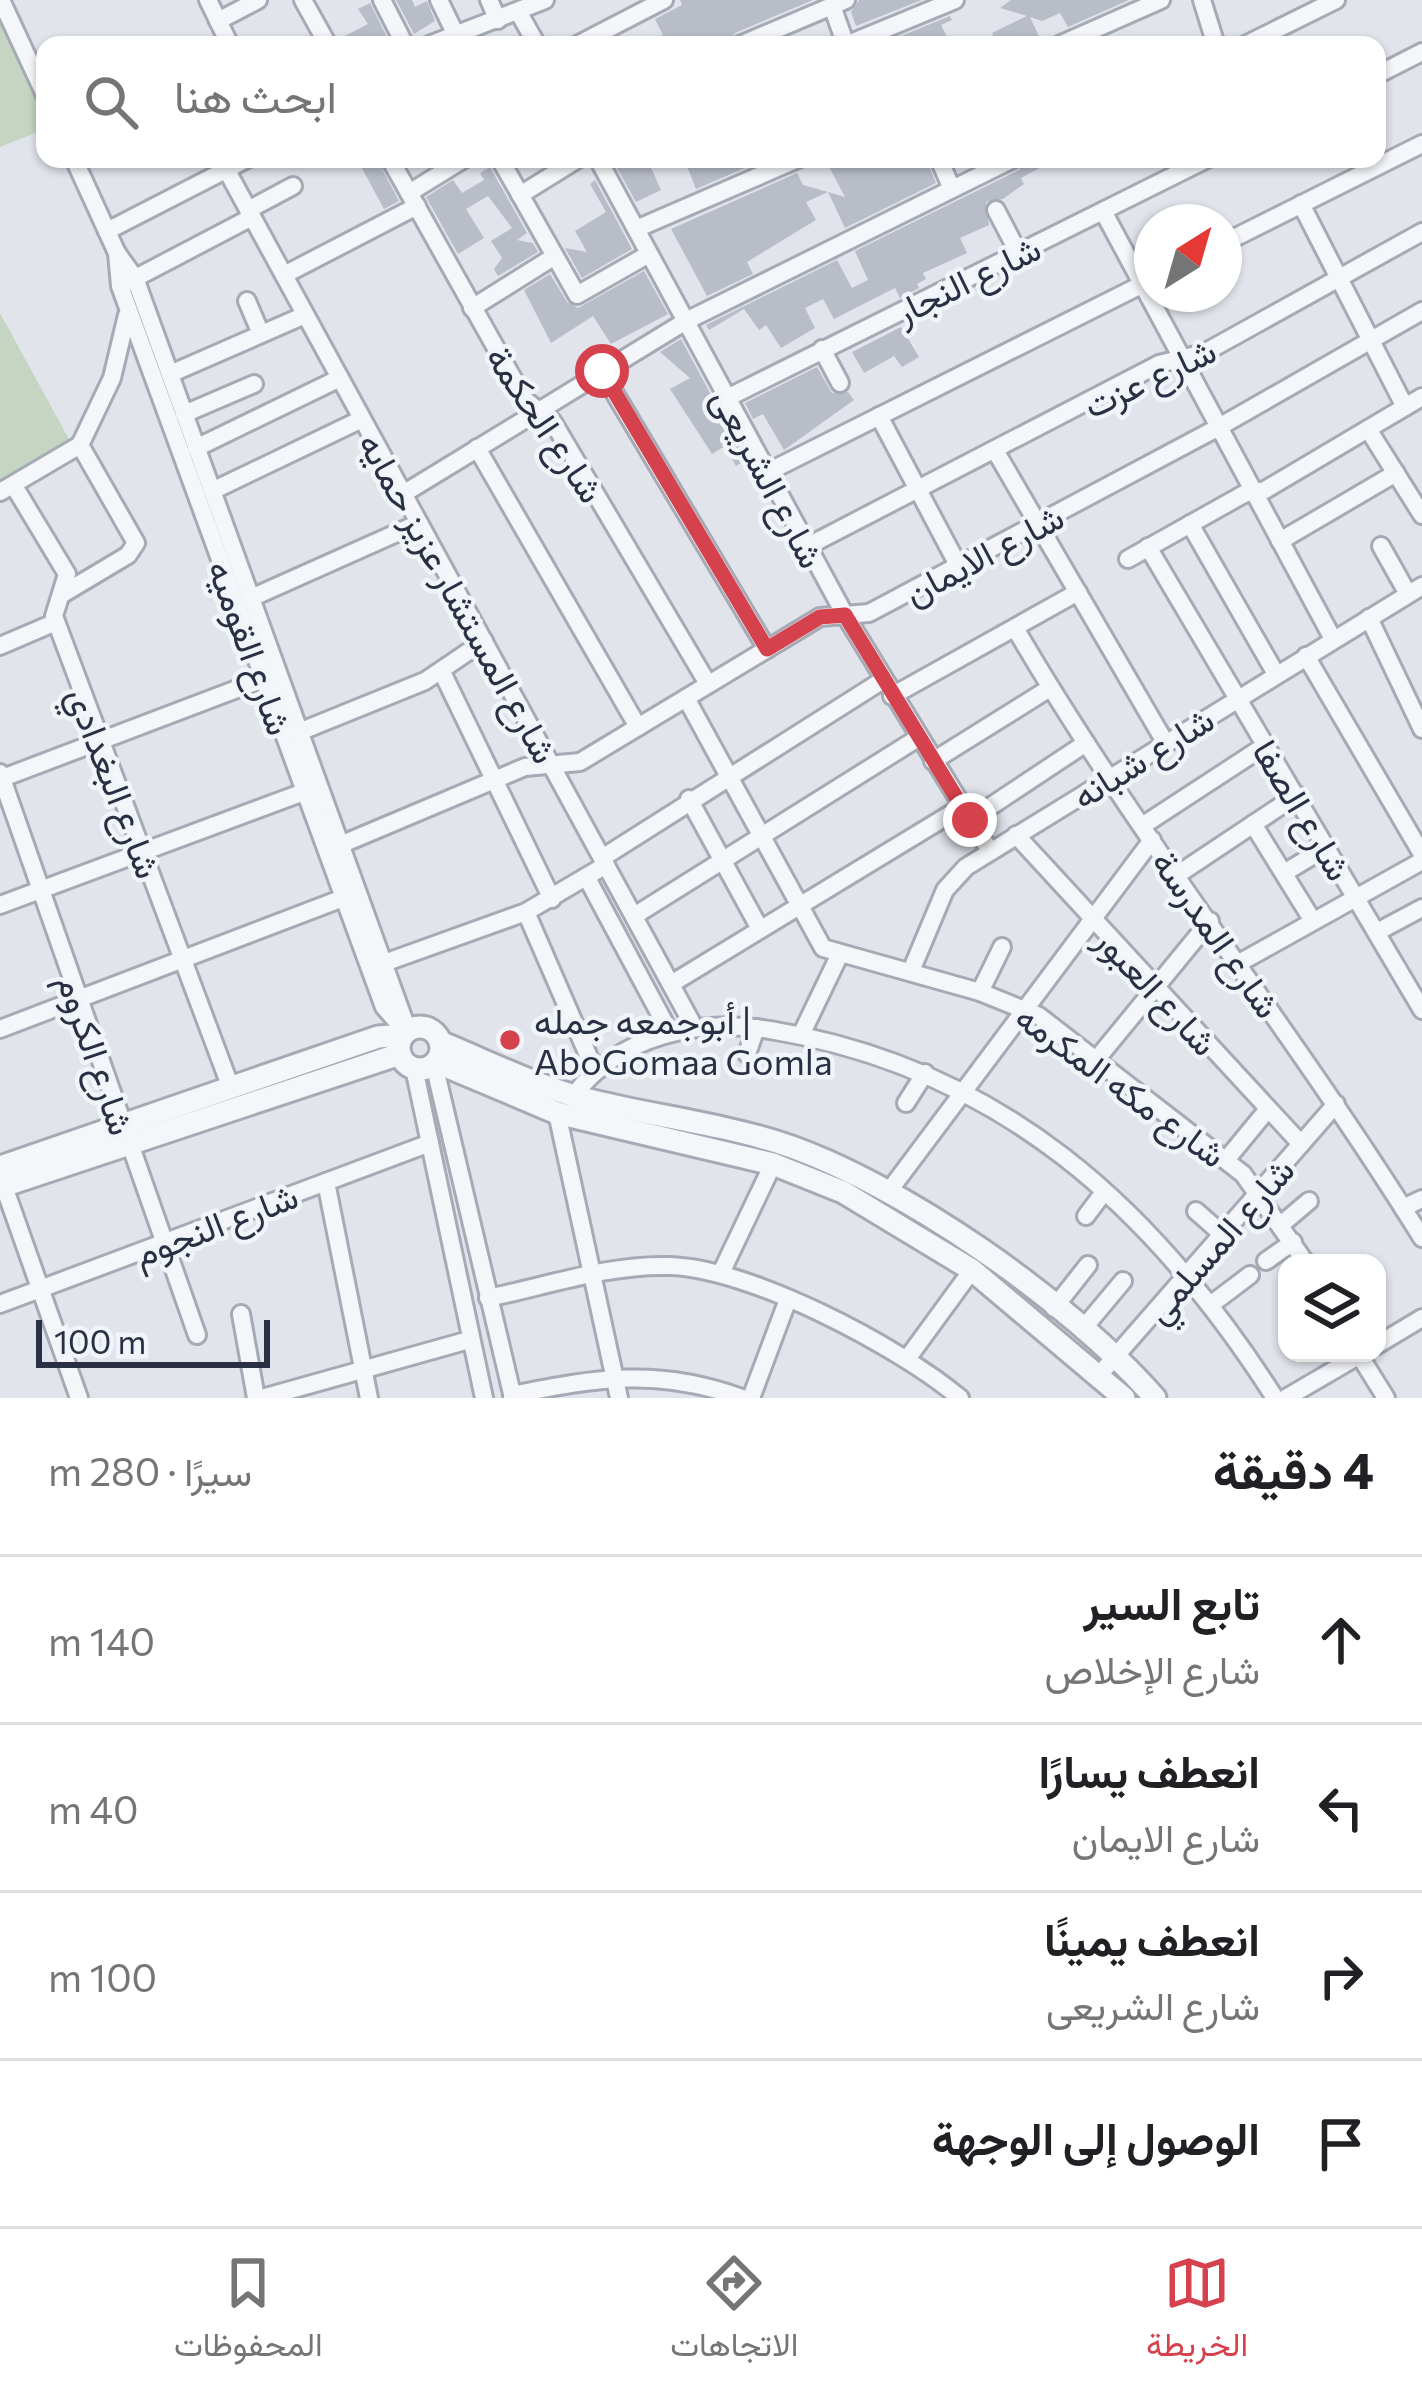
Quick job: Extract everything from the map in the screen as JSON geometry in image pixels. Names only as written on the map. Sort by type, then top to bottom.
[{"type":"street","points":[[2,0],[36,75]]},
{"type":"street","points":[[208,0],[226,36]]},
{"type":"street","points":[[218,21],[258,0]]},
{"type":"street","points":[[304,0],[323,36]]},
{"type":"street","points":[[382,0],[400,36]]},
{"type":"street","points":[[439,0],[455,33]]},
{"type":"street","points":[[489,0],[498,20]]},
{"type":"street","points":[[449,36],[545,0]]},
{"type":"street","points":[[591,36],[641,4],[664,0]]},
{"type":"street","points":[[868,36],[955,0]]},
{"type":"street","points":[[1079,36],[1161,0]]},
{"type":"street","points":[[1202,0],[1213,36]]},
{"type":"street","points":[[1280,36],[1336,0]]},
{"type":"street","points":[[761,36],[841,2],[845,36]]},
{"type":"street","points":[[519,13],[532,36]]},
{"type":"street","points":[[1386,70],[1422,52]]},
{"type":"street","points":[[1386,162],[1422,144]]},
{"type":"street","name":"شارع القوميه","points":[[78,168],[170,374],[250,598],[271,676],[299,732],[312,789],[340,845],[351,896],[418,1048],[512,1397]]},
{"type":"street","points":[[107,231],[230,168]]},
{"type":"street","name":"شارع الحكمة","points":[[395,168],[525,400],[553,422],[708,684]]},
{"type":"street","points":[[284,275],[413,200],[453,168]]},
{"type":"street","points":[[505,168],[578,295],[650,254]]},
{"type":"street","points":[[520,195],[564,168]]},
{"type":"street","name":"شارع الشريعى","points":[[603,168],[845,615],[990,851]]},
{"type":"street","points":[[636,229],[777,168]]},
{"type":"street","points":[[943,168],[952,189]]},
{"type":"street","points":[[403,494],[686,321],[994,168]]},
{"type":"street","name":"شارع النجار","points":[[727,398],[1189,168]]},
{"type":"street","points":[[1242,234],[1374,168]]},
{"type":"street","name":"شارع المستشار عزيز حمايه","points":[[226,170],[694,1025]]},
{"type":"street","points":[[128,282],[292,186]]},
{"type":"street","points":[[1301,204],[1405,407]]},
{"type":"street","points":[[995,210],[1018,252]]},
{"type":"street","points":[[1103,211],[1134,261]]},
{"type":"street","name":"شارع عزت","points":[[808,546],[1182,357],[1204,353],[1422,232]]},
{"type":"street","points":[[472,308],[555,256]]},
{"type":"street","name":"شارع القوميه","points":[[128,282],[128,309],[271,676],[351,896],[384,1007],[418,1048],[430,1143],[484,1398]]},
{"type":"street","points":[[767,472],[1134,288]]},
{"type":"street","points":[[247,301],[261,334]]},
{"type":"street","points":[[7,489],[80,445],[118,361],[128,309]]},
{"type":"street","name":"شارع الايمان","points":[[340,845],[535,764],[580,762],[820,617],[869,613],[1219,427],[1422,311]]},
{"type":"street","points":[[1161,312],[1333,639]]},
{"type":"street","points":[[170,374],[305,315]]},
{"type":"street","points":[[822,350],[840,383]]},
{"type":"street","points":[[602,371],[767,649]]},
{"type":"street","points":[[196,448],[340,378]]},
{"type":"street","points":[[184,414],[254,384]]},
{"type":"street","points":[[1128,559],[1422,397]]},
{"type":"street","points":[[879,416],[958,566]]},
{"type":"street","points":[[212,491],[362,419]]},
{"type":"street","points":[[1368,430],[1422,515]]},
{"type":"street","points":[[58,597],[128,555],[136,544],[80,445]]},
{"type":"street","points":[[477,448],[638,727]]},
{"type":"street","points":[[996,452],[1165,742]]},
{"type":"street","points":[[1280,541],[1396,473]]},
{"type":"street","name":"شارع البغدادي","points":[[7,489],[67,574],[58,597],[56,622],[231,1088]]},
{"type":"street","points":[[250,598],[419,523]]},
{"type":"street","points":[[1190,524],[1276,674]]},
{"type":"street","points":[[1381,546],[1415,590]]},
{"type":"street","name":"شارع الصفا","points":[[1148,548],[1422,1010]]},
{"type":"street","name":"شارع شبانه","points":[[910,971],[945,890],[990,851],[1415,590]]},
{"type":"street","points":[[384,963],[552,899],[728,774],[1078,592]]},
{"type":"street","points":[[1369,618],[1422,729]]},
{"type":"street","points":[[0,646],[56,622]]},
{"type":"street","name":"شارع المدرسة","points":[[1015,628],[1108,777],[1336,1105],[1422,1238]]},
{"type":"street","points":[[299,732],[442,672],[484,641]]},
{"type":"street","points":[[1239,963],[1422,858],[1306,656]]},
{"type":"street","points":[[442,672],[552,899]]},
{"type":"street","points":[[1,777],[271,676]]},
{"type":"street","points":[[933,761],[1050,688]]},
{"type":"street","points":[[686,698],[823,948],[839,956],[801,1035]]},
{"type":"street","points":[[634,916],[919,738]]},
{"type":"street","points":[[671,984],[799,905],[1086,743]]},
{"type":"street","points":[[889,1191],[1093,920],[1147,833],[1267,746]]},
{"type":"street","name":"شارع الكروم","points":[[1,777],[197,1335]]},
{"type":"street","points":[[0,905],[312,789]]},
{"type":"street","points":[[1177,875],[1297,795]]},
{"type":"street","points":[[689,799],[760,929]]},
{"type":"street","points":[[1253,824],[1313,921]]},
{"type":"street","name":"شارع العبور","points":[[1016,835],[1301,1144]]},
{"type":"street","points":[[1284,873],[1327,847]]},
{"type":"street","points":[[587,878],[670,1033]]},
{"type":"street","points":[[0,1029],[351,896]]},
{"type":"street","points":[[1377,932],[1422,908]]},
{"type":"street","points":[[526,912],[595,1072]]},
{"type":"street","points":[[1096,1060],[1210,921]]},
{"type":"street","points":[[980,992],[1002,947]]},
{"type":"street","name":"شارع مكه المكرمه","points":[[839,956],[910,971],[1027,1008],[1226,1160],[1259,1191],[1300,1254]]},
{"type":"street","points":[[574,1096],[595,1072],[694,1025],[801,1035],[965,1090],[1104,1192],[1187,1273],[1213,1303],[1275,1398]]},
{"type":"street","points":[[747,1054],[756,1028]]},
{"type":"street","points":[[127,1134],[231,1088],[378,1037],[574,1096],[779,1143],[889,1191],[1054,1308],[1082,1330],[1107,1366],[1117,1396]]},
{"type":"street","points":[[80,1398],[1,1179],[127,1134],[418,1048],[557,1113],[773,1164],[877,1210],[1155,1398]]},
{"type":"street","points":[[907,1103],[925,1073]]},
{"type":"street","name":"شارع المسلمي","points":[[1107,1366],[1336,1105]]},
{"type":"street","points":[[1226,1160],[1268,1109]]},
{"type":"street","points":[[557,1113],[620,1398]]},
{"type":"street","name":"شارع النجوم","points":[[0,1304],[430,1143]]},
{"type":"street","points":[[722,1273],[773,1164]]},
{"type":"street","points":[[326,1182],[369,1398]]},
{"type":"street","points":[[1086,1216],[1104,1192]]},
{"type":"street","points":[[1403,1208],[1422,1199]]},
{"type":"street","points":[[1283,1223],[1309,1201]]},
{"type":"street","points":[[1196,1211],[1222,1234]]},
{"type":"street","points":[[1266,1262],[1293,1242]]},
{"type":"street","points":[[1054,1308],[1088,1265]]},
{"type":"street","points":[[488,1298],[645,1266],[722,1273],[907,1359],[960,1398]]},
{"type":"street","points":[[907,1359],[972,1270]]},
{"type":"street","points":[[1213,1303],[1250,1276]]},
{"type":"street","points":[[1082,1330],[1123,1281]]},
{"type":"street","points":[[512,1397],[614,1375],[696,1384],[746,1398],[787,1302]]},
{"type":"street","points":[[241,1314],[259,1398],[470,1340]]},
{"type":"street","points":[[1386,1340],[1422,1318]]},
{"type":"street","points":[[1286,1398],[1347,1362]]},
{"type":"street","points":[[1362,1398],[1382,1392],[1365,1362]]},
{"type":"green space","points":[[0,17],[36,95],[36,133],[0,147]]},
{"type":"green space","points":[[0,313],[71,443],[0,484]]},
{"type":"building","points":[[396,0],[412,0],[415,7],[427,1],[435,21],[414,34]]},
{"type":"building","points":[[680,0],[813,0],[733,36],[661,36],[655,19],[682,5]]},
{"type":"building","points":[[859,0],[922,0],[856,26],[851,12]]},
{"type":"building","points":[[1011,0],[1129,0],[1068,27],[1060,13],[1042,21],[1030,17],[1039,36],[994,36],[1027,16],[1000,8]]},
{"type":"building","points":[[370,3],[386,36],[345,36],[368,24],[358,9]]},
{"type":"building","points":[[950,16],[952,20],[941,25],[946,36],[901,36]]},
{"type":"building","points":[[362,168],[382,168],[399,201],[384,209]]},
{"type":"building","points":[[491,168],[527,233],[517,240],[533,243],[538,252],[498,276],[494,269],[502,258],[491,241],[512,228],[488,196],[466,209],[484,238],[458,254],[426,197],[453,180],[462,193],[484,180],[480,173]]},
{"type":"building","points":[[617,168],[651,168],[661,190],[636,202]]},
{"type":"building","points":[[688,168],[745,168],[696,189]]},
{"type":"building","points":[[830,168],[930,168],[936,183],[845,228],[828,192],[845,197]]},
{"type":"building","points":[[1039,168],[1021,178],[1024,184],[1003,199],[986,202],[989,225],[960,238],[967,253],[923,273],[926,279],[917,284],[919,288],[900,298],[895,288],[834,319],[823,299],[805,308],[815,328],[781,348],[766,325],[759,330],[744,309],[709,330],[706,325],[837,260],[852,288],[868,280],[855,251],[1019,170]]},
{"type":"building","points":[[797,173],[803,185],[828,192],[806,202],[816,220],[747,262],[753,274],[707,296],[671,229]]},
{"type":"building","points":[[595,180],[632,249],[582,278],[565,248],[587,252],[575,231],[606,212],[590,184]]},
{"type":"building","points":[[644,271],[668,314],[611,344],[593,316],[551,343],[524,290],[550,274],[567,302],[578,308]]},
{"type":"building","points":[[901,327],[919,357],[902,367],[894,356],[864,373],[852,352]]},
{"type":"building","points":[[681,339],[746,460],[736,466],[725,446],[712,454],[670,389],[690,378],[660,352]]},
{"type":"building","points":[[817,367],[832,393],[848,392],[854,400],[784,450],[763,414],[753,419],[745,403]]},
{"type":"place","name":"أبوجمعه جمله | AboGomaa Gomla","points":[[510,1040]]},
{"type":"route","points":[[602,371],[767,649],[820,617],[845,615],[970,820]]}]
